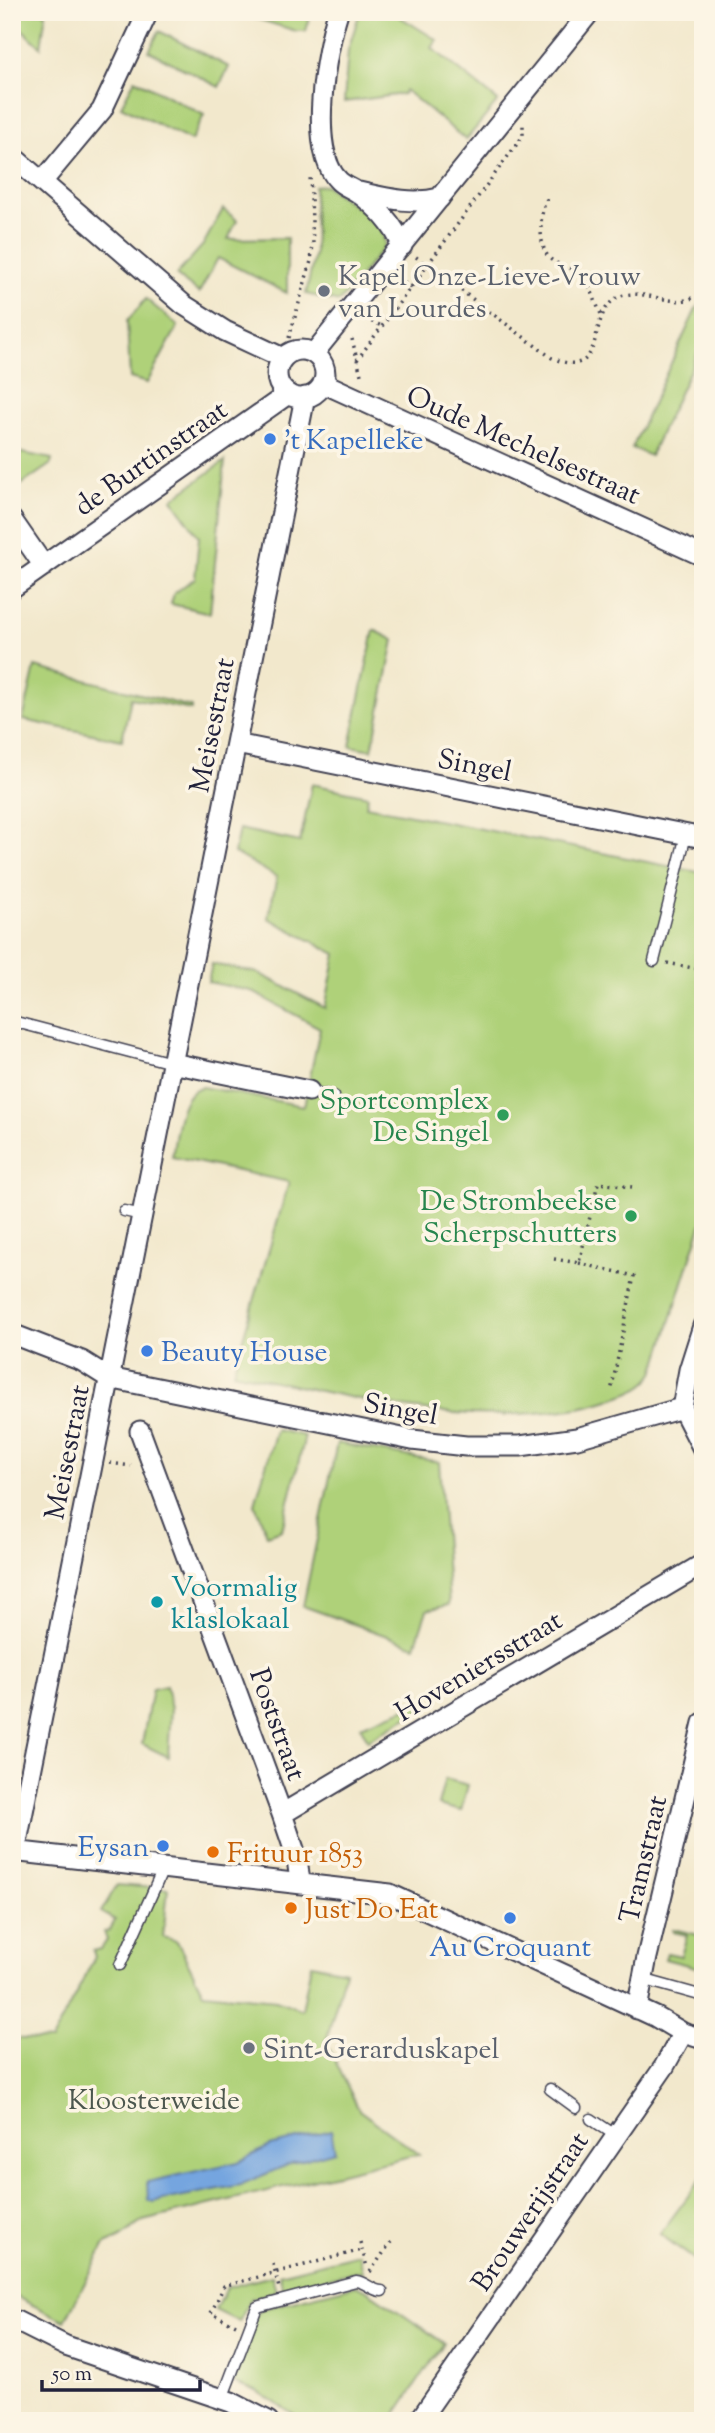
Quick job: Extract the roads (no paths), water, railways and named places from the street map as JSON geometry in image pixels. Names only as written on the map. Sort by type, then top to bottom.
[{"type":"street","points":[[338,12],[326,67],[322,131],[325,160],[338,180],[358,192],[393,227],[408,251]]},
{"type":"street","points":[[314,354],[408,251],[440,198],[590,12]]},
{"type":"street","points":[[42,182],[102,110],[144,17]]},
{"type":"street","points":[[12,156],[184,305],[225,331],[282,359]]},
{"type":"street","points":[[358,192],[402,201],[419,202],[440,198]]},
{"type":"street","points":[[297,350],[314,354],[324,366],[323,383],[319,390],[297,396],[278,382],[278,366],[282,359],[297,350]]},
{"type":"street","name":"Oude Mechelsestraat","points":[[323,383],[703,556]]},
{"type":"street","name":"de Burtinstraat","points":[[12,588],[297,396]]},
{"type":"street","name":"Meisestraat","points":[[13,1852],[109,1378],[133,1213],[172,1063],[236,744],[297,396]]},
{"type":"street","points":[[12,520],[44,566]]},
{"type":"street","name":"Singel","points":[[236,744],[694,836]]},
{"type":"street","points":[[172,1063],[309,1091]]},
{"type":"street","points":[[703,1326],[689,1370],[682,1408],[703,1449]]},
{"type":"street","name":"Singel","points":[[12,1334],[82,1361],[109,1378],[412,1440],[466,1446],[520,1446],[577,1438],[682,1408]]},
{"type":"street","name":"Poststraat","points":[[140,1431],[282,1814],[297,1858],[300,1882]]},
{"type":"street","name":"Hoveniersstraat","points":[[282,1814],[703,1564]]},
{"type":"street","name":"Tramstraat","points":[[637,2009],[703,1723]]},
{"type":"street","points":[[13,1852],[372,1890],[394,1895],[683,2033],[703,2039]]},
{"type":"street","name":"Brouwerijstraat","points":[[419,2421],[664,2067],[683,2033]]},
{"type":"street","points":[[12,2319],[85,2353],[244,2407],[268,2421]]},
{"type":"lane","points":[[654,961],[694,836]]},
{"type":"lane","points":[[12,1021],[172,1063]]},
{"type":"lane","points":[[309,1091],[334,1096]]},
{"type":"lane","points":[[120,1965],[164,1867]]},
{"type":"lane","points":[[642,1979],[703,1996]]},
{"type":"lane","points":[[550,2089],[576,2108]]},
{"type":"lane","points":[[591,2119],[615,2135]]},
{"type":"lane","points":[[222,2399],[257,2307],[356,2281],[382,2291]]},
{"type":"water","points":[[331,2130],[335,2151],[292,2163],[240,2185],[153,2202],[148,2200],[147,2182],[238,2162],[270,2146]]},
{"type":"place","name":"Kapel Onze-Lieve-Vrouw van Lourdes","points":[[324,291]]},
{"type":"place","name":"'t Kapelleke","points":[[270,439]]},
{"type":"place","name":"Sportcomplex De Singel","points":[[503,1115]]},
{"type":"place","name":"De Strombeekse Scherpschutters","points":[[631,1216]]},
{"type":"place","name":"Beauty House","points":[[147,1351]]},
{"type":"place","name":"Voormalig klaslokaal","points":[[157,1602]]},
{"type":"place","name":"Eysan","points":[[163,1846]]},
{"type":"place","name":"Frituur 1853","points":[[213,1852]]},
{"type":"place","name":"Just Do Eat","points":[[291,1908]]},
{"type":"place","name":"Au Croquant","points":[[510,1918]]},
{"type":"place","name":"Sint-Gerarduskapel","points":[[249,2048]]},
{"type":"park label","name":"Kloosterweide","points":[[154,2099]]}]
